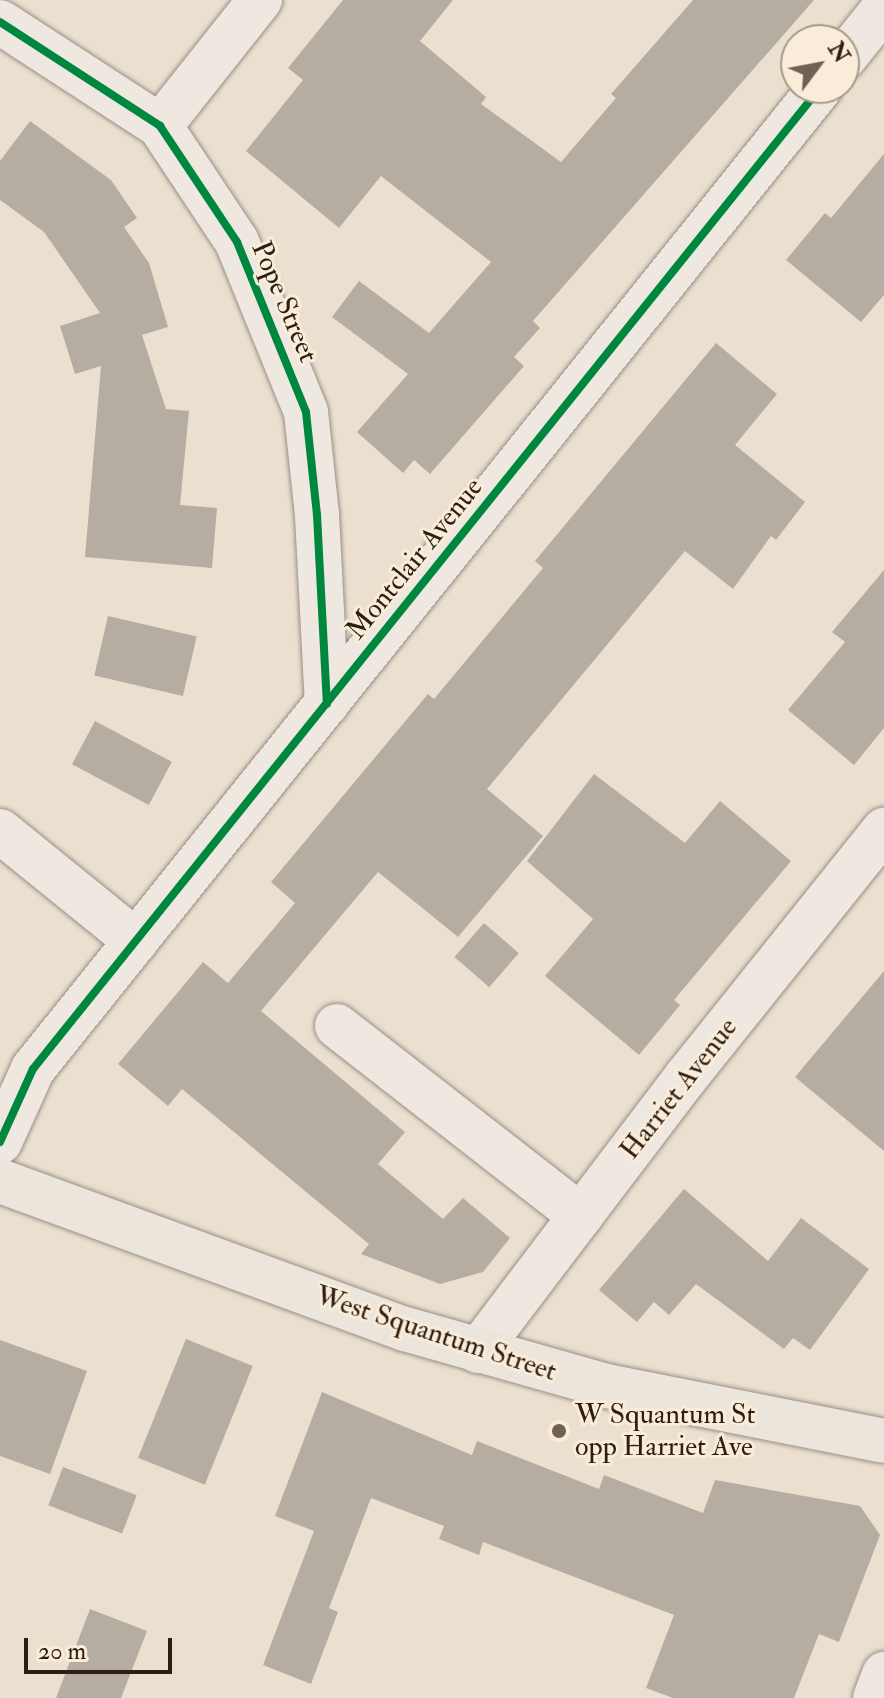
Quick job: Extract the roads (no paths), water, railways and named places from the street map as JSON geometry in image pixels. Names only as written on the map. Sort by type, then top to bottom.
[{"type":"main road","name":"West Squantum Street","points":[[0,1181],[405,1329],[478,1351],[607,1386],[884,1441]]},
{"type":"street","points":[[160,126],[260,0]]},
{"type":"street","points":[[860,38],[884,8]]},
{"type":"street","name":"Pope Street","points":[[0,22],[160,126],[237,242],[306,412],[317,515],[327,704]]},
{"type":"street","name":"Montclair Avenue","points":[[0,1142],[33,1069],[807,104]]},
{"type":"street","name":"Harriet Avenue","points":[[478,1351],[686,1077],[884,830]]},
{"type":"street","points":[[0,831],[136,941]]},
{"type":"street","points":[[337,1026],[474,1136],[581,1216]]},
{"type":"street","points":[[875,1698],[884,1674]]},
{"type":"place","name":"W Squantum St opp Harriet Ave","points":[[559,1431]]}]
